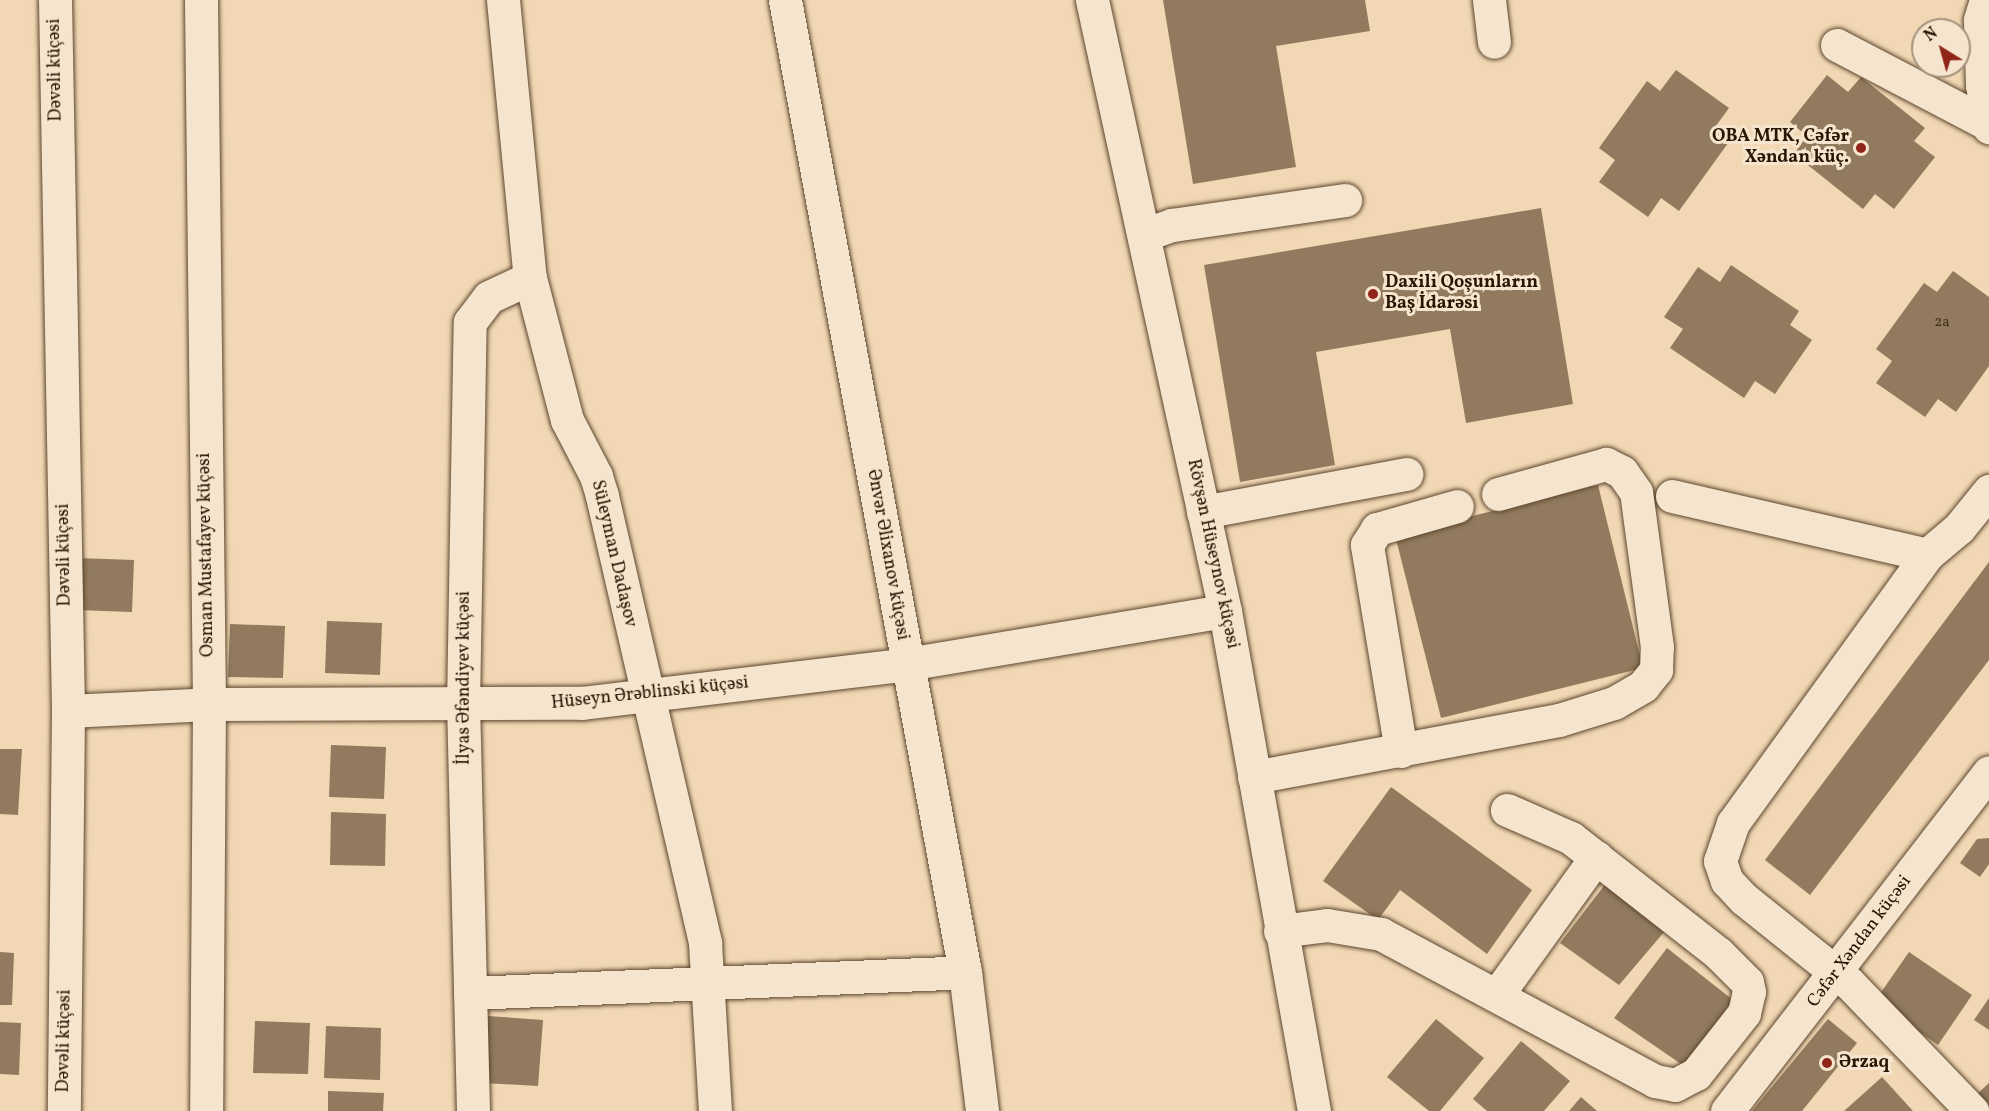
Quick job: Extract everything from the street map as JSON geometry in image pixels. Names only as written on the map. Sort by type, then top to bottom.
[{"type":"street","name":"Dəvəli küçəsi","points":[[55,0],[68,711],[64,1111]]},
{"type":"street","name":"Osman Mustafayev küçəsi","points":[[201,0],[209,704],[206,1111]]},
{"type":"street","name":"Süleyman Dadaşov","points":[[502,0],[530,278],[567,420],[596,476],[602,496],[646,697],[705,943],[715,1111]]},
{"type":"street","name":"Ənvər Əlixanov küçəsi","points":[[785,0],[965,972],[982,1111]]},
{"type":"street","name":"Rövşən Hüseynov küçəsi","points":[[1092,0],[1225,611],[1280,931],[1314,1111]]},
{"type":"street","points":[[1489,0],[1494,42]]},
{"type":"street","points":[[1986,0],[1980,20],[1988,125]]},
{"type":"street","points":[[1837,45],[1988,125]]},
{"type":"street","points":[[1144,235],[1172,225],[1344,200]]},
{"type":"street","name":"İlyas Əfəndiyev küçəsi","points":[[472,1111],[463,705],[471,322],[489,297],[530,278]]},
{"type":"street","points":[[1254,777],[1559,720],[1592,710],[1643,686],[1656,670],[1657,648],[1636,492],[1622,472],[1606,464],[1498,494]]},
{"type":"street","points":[[1203,512],[1406,474]]},
{"type":"street","points":[[1972,1111],[1836,975],[1766,918],[1727,881],[1720,861],[1725,839],[1927,555],[1959,528],[1989,491]]},
{"type":"street","points":[[1672,496],[1927,555]]},
{"type":"street","points":[[1401,751],[1367,545],[1377,529],[1457,506]]},
{"type":"street","name":"Hüseyn Ərəblinski küçəsi","points":[[68,711],[209,704],[532,705],[646,697],[907,664],[1225,611]]},
{"type":"street","name":"Cəfər Xəndan küçəsi","points":[[1727,1111],[1983,792]]},
{"type":"street","points":[[1280,931],[1327,925],[1381,934],[1655,1081],[1675,1085],[1696,1074],[1744,1013],[1749,992],[1747,982],[1718,953],[1571,838],[1507,810]]},
{"type":"street","points":[[1497,995],[1596,857]]},
{"type":"street","points":[[470,993],[709,981],[965,972]]},
{"type":"building","points":[[1163,0],[1365,0],[1370,31],[1276,46],[1296,167],[1193,184]]},
{"type":"building","points":[[1676,70],[1729,108],[1715,127],[1731,139],[1679,211],[1661,198],[1648,217],[1599,182],[1615,160],[1599,148],[1647,81],[1660,91]]},
{"type":"building","name":"OBA MTK, Cəfər Xəndan küç.","points":[[1827,75],[1848,92],[1861,77],[1925,128],[1914,141],[1935,157],[1894,209],[1875,194],[1863,209],[1794,154],[1807,136],[1790,122]]},
{"type":"building","points":[[1541,208],[1573,404],[1466,423],[1450,329],[1316,352],[1335,465],[1240,482],[1204,265]]},
{"type":"building","points":[[1731,265],[1799,311],[1790,325],[1812,340],[1775,394],[1755,381],[1744,398],[1670,348],[1683,329],[1664,317],[1698,267],[1720,282]]},
{"type":"building","points":[[1953,271],[1989,297],[1989,366],[1956,412],[1938,399],[1925,417],[1876,383],[1892,361],[1876,349],[1924,283],[1937,292]]},
{"type":"building","points":[[1598,485],[1643,668],[1441,718],[1395,535]]},
{"type":"building","points":[[78,558],[134,560],[132,612],[76,610]]},
{"type":"building","points":[[1989,562],[1989,660],[1810,895],[1765,860]]},
{"type":"building","points":[[327,621],[382,623],[380,675],[325,673]]},
{"type":"building","points":[[230,624],[285,626],[283,678],[228,677]]},
{"type":"building","points":[[331,745],[386,747],[384,799],[329,797]]},
{"type":"building","points":[[0,749],[22,749],[18,815],[0,814]]},
{"type":"building","points":[[1391,787],[1532,890],[1487,954],[1400,890],[1378,920],[1323,881]]},
{"type":"building","points":[[331,812],[386,814],[385,866],[330,865]]},
{"type":"building","points":[[1989,838],[1989,864],[1980,877],[1960,863],[1977,839]]},
{"type":"building","points":[[1610,878],[1670,925],[1619,985],[1560,943]]},
{"type":"building","points":[[1667,948],[1733,1000],[1684,1066],[1614,1018]]},
{"type":"building","points":[[0,952],[14,953],[12,1005],[0,1005]]},
{"type":"building","points":[[1909,952],[1972,995],[1938,1045],[1875,1001]]},
{"type":"building","points":[[1989,998],[1989,1030],[1974,1020]]},
{"type":"building","points":[[488,1016],[543,1020],[538,1086],[484,1083]]},
{"type":"building","points":[[1436,1019],[1484,1058],[1440,1111],[1429,1111],[1387,1077]]},
{"type":"building","points":[[1828,1019],[1857,1043],[1802,1111],[1752,1111]]},
{"type":"building","points":[[255,1021],[310,1023],[308,1074],[253,1073]]},
{"type":"building","points":[[0,1022],[21,1023],[19,1075],[0,1074]]},
{"type":"building","points":[[326,1026],[381,1028],[380,1080],[324,1078]]},
{"type":"building","points":[[1521,1041],[1570,1081],[1544,1111],[1487,1111],[1473,1099]]},
{"type":"building","points":[[1882,1077],[1913,1111],[1844,1111]]},
{"type":"building","points":[[1989,1083],[1989,1110],[1975,1096]]},
{"type":"building","points":[[328,1091],[384,1093],[383,1111],[328,1111]]},
{"type":"building","points":[[1581,1097],[1597,1111],[1569,1111]]},
{"type":"place","name":"OBA MTK, Cəfər Xəndan küç.","points":[[1861,148]]},
{"type":"place","name":"Daxili Qoşunların Baş İdarəsi","points":[[1373,294]]},
{"type":"place","name":"Ərzaq","points":[[1827,1063]]}]
